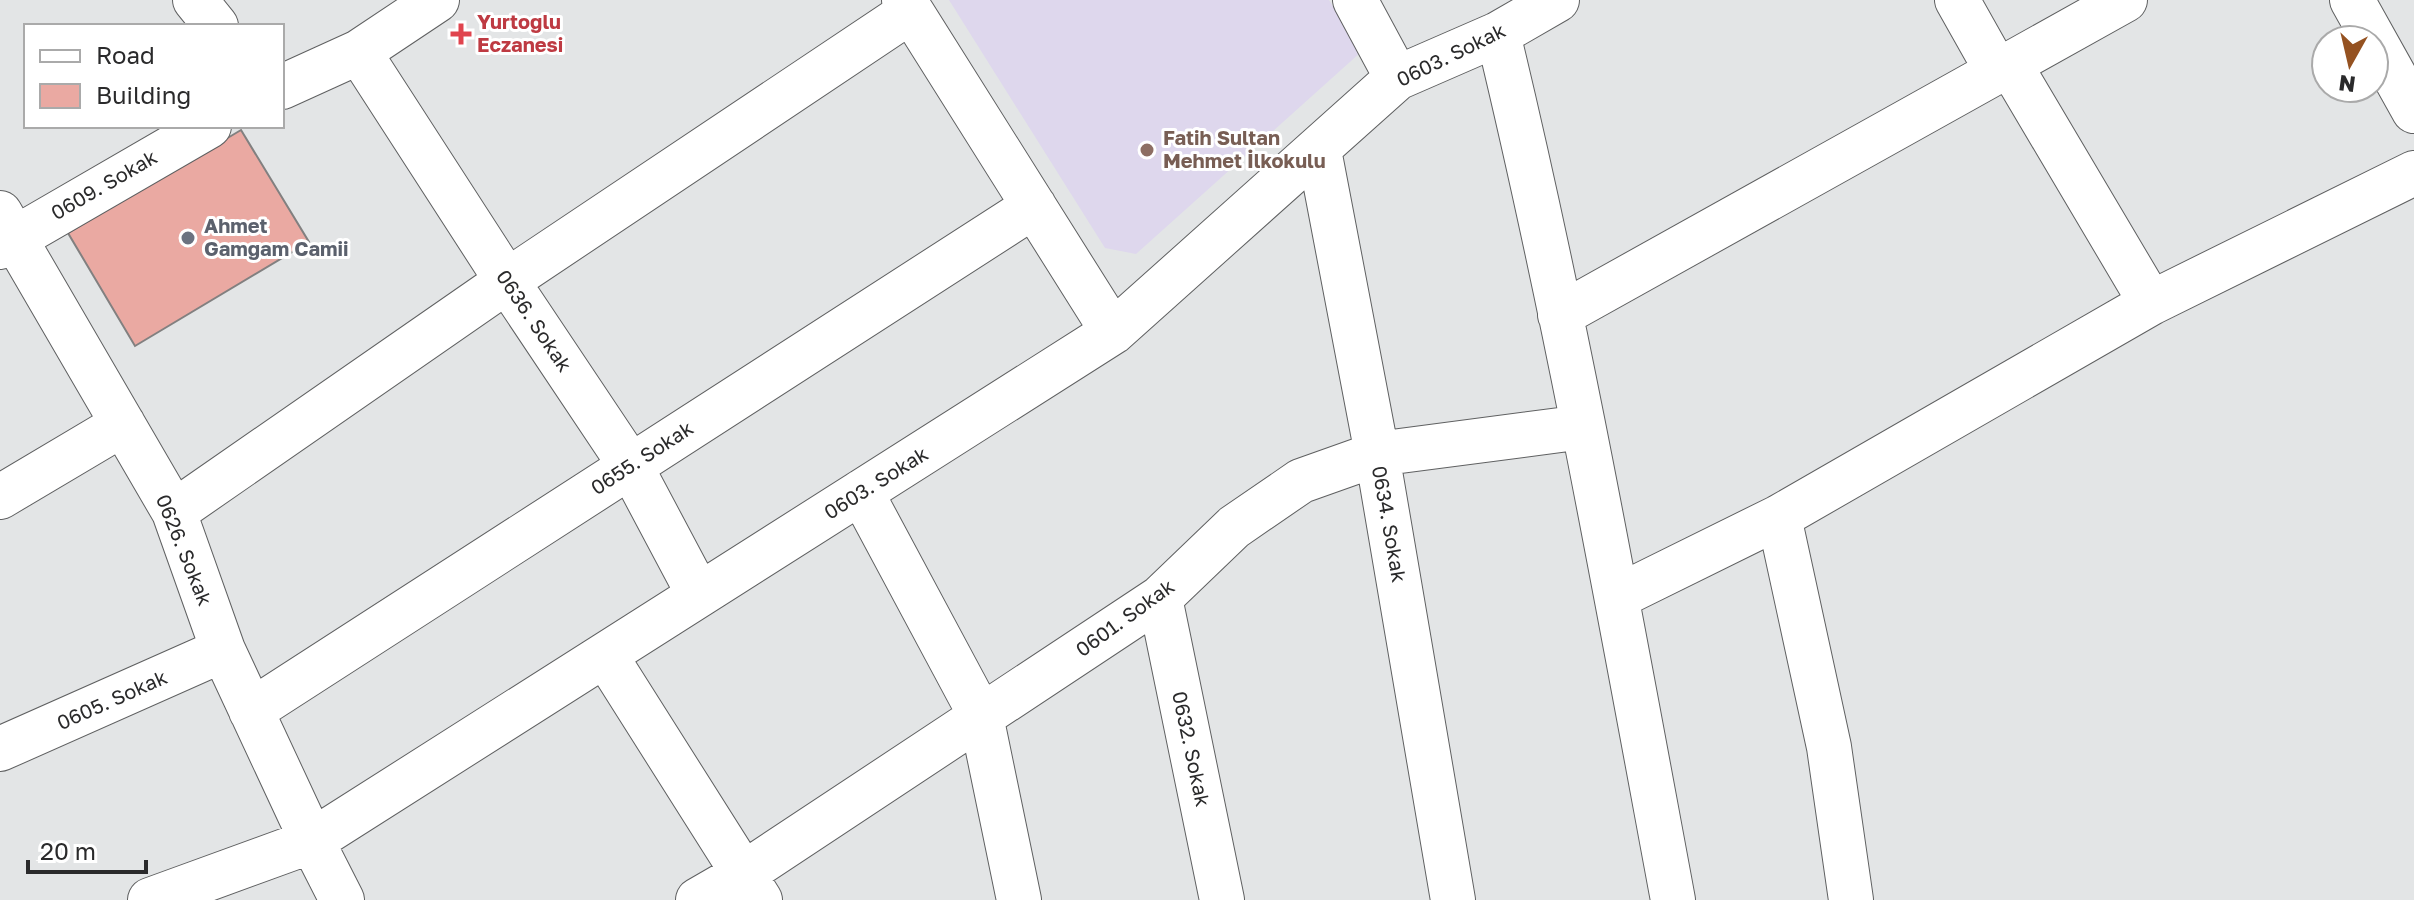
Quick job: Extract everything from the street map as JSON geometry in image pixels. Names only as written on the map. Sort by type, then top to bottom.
[{"type":"street","points":[[195,0],[214,24]]},
{"type":"street","points":[[284,86],[359,52],[437,0]]},
{"type":"street","points":[[1355,0],[1397,78]]},
{"type":"street","name":"0603. Sokak","points":[[150,900],[312,841],[1113,332],[1397,78],[1498,34],[1557,0]]},
{"type":"street","points":[[1957,0],[2004,68],[2151,303]]},
{"type":"street","points":[[1560,315],[2125,0]]},
{"type":"street","points":[[2352,0],[2414,111]]},
{"type":"street","points":[[174,512],[907,5],[1113,332]]},
{"type":"street","points":[[1498,34],[1583,427],[1673,900]]},
{"type":"street","name":"0636. Sokak","points":[[359,52],[630,465],[699,595]]},
{"type":"street","name":"0609. Sokak","points":[[5,232],[205,128]]},
{"type":"street","name":"0634. Sokak","points":[[1319,150],[1377,454],[1453,900]]},
{"type":"street","points":[[1617,597],[1779,517],[2151,303],[2414,173]]},
{"type":"street","name":"0655. Sokak","points":[[251,711],[1034,206]]},
{"type":"street","name":"0626. Sokak","points":[[5,232],[174,512],[223,650],[342,900]]},
{"type":"street","points":[[0,497],[123,424]]},
{"type":"street","name":"0601. Sokak","points":[[698,900],[751,887],[981,716],[1160,598],[1234,527],[1301,481],[1377,454],[1583,427]]},
{"type":"street","points":[[861,492],[981,716],[1019,900]]},
{"type":"street","points":[[1779,517],[1829,747],[1851,900]]},
{"type":"street","name":"0632. Sokak","points":[[1160,598],[1222,900]]},
{"type":"street","name":"0605. Sokak","points":[[0,749],[223,650]]},
{"type":"street","points":[[605,655],[751,887]]},
{"type":"shaded area","name":"Fatih Sultan Mehmet İlkokulu","points":[[949,0],[1329,0],[1361,52],[1136,254],[1105,248]]},
{"type":"building","name":"Ahmet Gamgam Camii","points":[[241,130],[309,242],[135,346],[68,233]]},
{"type":"place","name":"Yurtoğlu Eczanesi","points":[[461,34]]},
{"type":"place","name":"Fatih Sultan Mehmet İlkokulu","points":[[1147,150]]},
{"type":"place","name":"Ahmet Gamgam Camii","points":[[188,238]]}]
